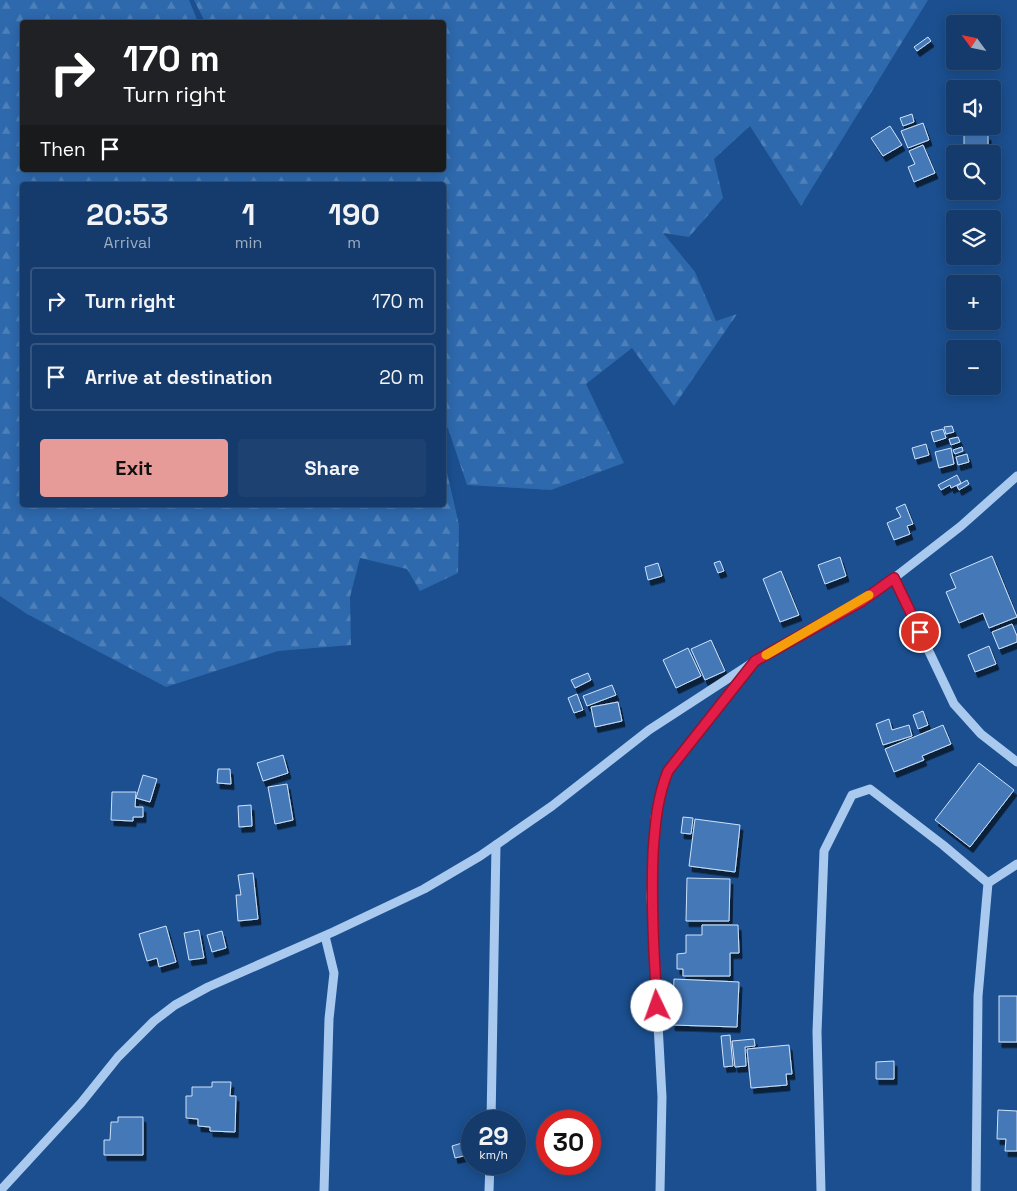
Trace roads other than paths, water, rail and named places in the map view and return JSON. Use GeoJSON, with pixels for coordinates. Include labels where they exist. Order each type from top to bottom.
{"type":"FeatureCollection","features":[{"type":"Feature","properties":{"kind":"street"},"geometry":{"type":"LineString","coordinates":[[0,1191],[80,1103],[118,1057],[154,1021],[175,1005],[208,986],[325,936],[424,889],[480,856],[552,806],[649,730],[755,661],[862,601],[961,526],[1017,476]]}},
{"type":"Feature","properties":{"kind":"street"},"geometry":{"type":"LineString","coordinates":[[894,578],[954,704],[981,734],[1017,762]]}},
{"type":"Feature","properties":{"kind":"street"},"geometry":{"type":"LineString","coordinates":[[660,1191],[662,1097],[651,898],[655,817],[662,786],[668,771],[755,661]]}},
{"type":"Feature","properties":{"kind":"street"},"geometry":{"type":"LineString","coordinates":[[821,1191],[816,1032],[824,851],[852,795],[870,788],[988,883]]}},
{"type":"Feature","properties":{"kind":"street"},"geometry":{"type":"LineString","coordinates":[[491,1110],[496,845]]}},
{"type":"Feature","properties":{"kind":"street"},"geometry":{"type":"LineString","coordinates":[[988,883],[1017,864]]}},
{"type":"Feature","properties":{"kind":"street"},"geometry":{"type":"LineString","coordinates":[[976,1191],[978,996],[988,883]]}},
{"type":"Feature","properties":{"kind":"street"},"geometry":{"type":"LineString","coordinates":[[324,1191],[329,1029],[334,973],[325,936]]}},
{"type":"Feature","properties":{"kind":"street"},"geometry":{"type":"LineString","coordinates":[[489,1191],[490,1175]]}}]}
